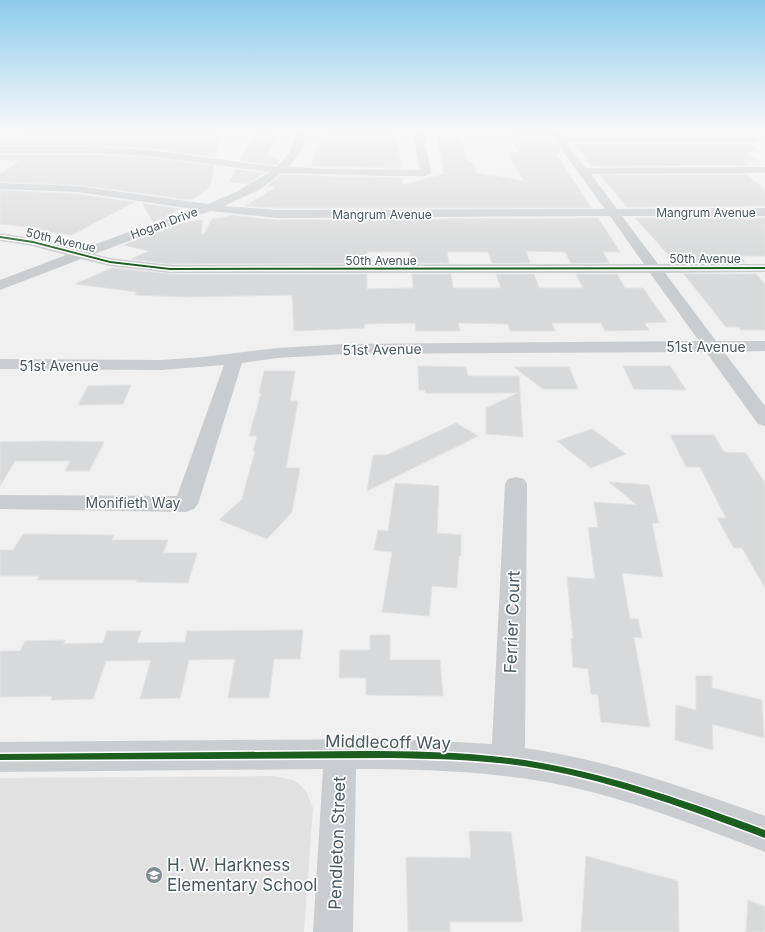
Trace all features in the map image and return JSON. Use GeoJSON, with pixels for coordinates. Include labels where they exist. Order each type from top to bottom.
{"type":"FeatureCollection","features":[{"type":"Feature","properties":{"kind":"street","name":"Hogan Drive"},"geometry":{"type":"LineString","coordinates":[[0,285],[207,207],[251,188],[274,173]]}},
{"type":"Feature","properties":{"kind":"street"},"geometry":{"type":"LineString","coordinates":[[585,173],[765,420]]}},
{"type":"Feature","properties":{"kind":"street","name":"Mangrum Avenue"},"geometry":{"type":"LineString","coordinates":[[0,186],[77,189],[254,213],[297,215],[765,212]]}},
{"type":"Feature","properties":{"kind":"street","name":"50th Avenue"},"geometry":{"type":"LineString","coordinates":[[0,237],[33,242],[80,254],[147,268],[190,270],[765,268]]}},
{"type":"Feature","properties":{"kind":"street","name":"51st Avenue"},"geometry":{"type":"LineString","coordinates":[[0,364],[161,365],[316,350],[765,346]]}},
{"type":"Feature","properties":{"kind":"street","name":"Monifieth Way"},"geometry":{"type":"LineString","coordinates":[[0,502],[186,504],[235,358]]}},
{"type":"Feature","properties":{"kind":"street","name":"Ferrier Court"},"geometry":{"type":"LineString","coordinates":[[508,761],[516,484]]}},
{"type":"Feature","properties":{"kind":"street","name":"Middlecoff Way"},"geometry":{"type":"LineString","coordinates":[[0,757],[340,754],[428,755],[508,761],[621,783],[765,834]]}},
{"type":"Feature","properties":{"kind":"street","name":"Pendleton Street"},"geometry":{"type":"LineString","coordinates":[[333,932],[340,754]]}},
{"type":"Feature","properties":{"kind":"shaded area","name":"H. W. Harkness Elementary School"},"geometry":{"type":"Polygon","coordinates":[[[275,776],[293,780],[300,785],[306,791],[313,808],[304,932],[0,932],[0,778],[275,776]]]}},
{"type":"Feature","properties":{"kind":"building"},"geometry":{"type":"Polygon","coordinates":[[[213,173],[210,187],[191,200],[77,185],[0,182],[0,174],[213,173]]]}},
{"type":"Feature","properties":{"kind":"building"},"geometry":{"type":"Polygon","coordinates":[[[234,173],[264,173],[247,184],[230,182],[234,173]]]}},
{"type":"Feature","properties":{"kind":"building"},"geometry":{"type":"Polygon","coordinates":[[[444,173],[479,173],[524,181],[520,173],[569,173],[591,208],[277,208],[245,206],[276,187],[267,186],[282,175],[402,178],[403,185],[444,173]]]}},
{"type":"Feature","properties":{"kind":"building"},"geometry":{"type":"Polygon","coordinates":[[[600,175],[746,175],[765,189],[765,206],[627,207],[600,175]]]}},
{"type":"Feature","properties":{"kind":"building"},"geometry":{"type":"Polygon","coordinates":[[[0,190],[77,194],[134,202],[72,235],[31,230],[36,228],[0,224],[0,190]]]}},
{"type":"Feature","properties":{"kind":"building"},"geometry":{"type":"Polygon","coordinates":[[[142,203],[179,209],[168,216],[153,222],[142,203]]]}},
{"type":"Feature","properties":{"kind":"building"},"geometry":{"type":"Polygon","coordinates":[[[231,215],[277,220],[598,218],[620,252],[603,252],[609,263],[571,263],[565,252],[526,251],[530,263],[492,263],[488,252],[447,252],[449,263],[411,263],[410,252],[367,252],[367,263],[170,264],[131,259],[149,251],[123,245],[182,223],[203,220],[201,233],[204,234],[212,219],[231,215]]]}},
{"type":"Feature","properties":{"kind":"building"},"geometry":{"type":"Polygon","coordinates":[[[635,218],[765,218],[765,256],[739,256],[745,262],[675,262],[635,218]]]}},
{"type":"Feature","properties":{"kind":"building"},"geometry":{"type":"Polygon","coordinates":[[[112,268],[170,274],[367,274],[367,289],[413,288],[412,274],[451,274],[453,288],[501,288],[496,274],[534,274],[539,288],[583,288],[576,274],[617,274],[625,288],[643,288],[667,322],[644,323],[649,330],[605,331],[601,323],[552,323],[555,331],[510,331],[508,324],[458,323],[460,331],[416,331],[415,323],[365,324],[364,328],[294,331],[292,295],[186,297],[135,295],[137,292],[75,284],[112,268]]]}},
{"type":"Feature","properties":{"kind":"building"},"geometry":{"type":"Polygon","coordinates":[[[684,274],[756,274],[765,284],[765,330],[741,330],[739,327],[726,327],[684,274]]]}},
{"type":"Feature","properties":{"kind":"building"},"geometry":{"type":"Polygon","coordinates":[[[418,366],[466,367],[468,376],[519,376],[523,437],[486,434],[486,408],[518,393],[425,393],[425,390],[419,390],[418,366]]]}},
{"type":"Feature","properties":{"kind":"building"},"geometry":{"type":"Polygon","coordinates":[[[623,366],[670,366],[686,390],[634,389],[623,366]]]}},
{"type":"Feature","properties":{"kind":"building"},"geometry":{"type":"Polygon","coordinates":[[[514,367],[569,367],[578,389],[543,389],[514,367]]]}},
{"type":"Feature","properties":{"kind":"building"},"geometry":{"type":"Polygon","coordinates":[[[264,371],[295,371],[290,401],[298,401],[286,468],[300,468],[292,512],[267,539],[219,520],[242,499],[255,451],[253,451],[257,436],[249,436],[261,393],[259,393],[264,371]]]}},
{"type":"Feature","properties":{"kind":"building"},"geometry":{"type":"Polygon","coordinates":[[[131,385],[123,404],[78,405],[88,386],[131,385]]]}},
{"type":"Feature","properties":{"kind":"building"},"geometry":{"type":"Polygon","coordinates":[[[456,423],[478,436],[367,491],[373,455],[387,455],[456,423]]]}},
{"type":"Feature","properties":{"kind":"building"},"geometry":{"type":"Polygon","coordinates":[[[592,429],[626,454],[591,468],[557,441],[592,429]]]}},
{"type":"Feature","properties":{"kind":"building"},"geometry":{"type":"Polygon","coordinates":[[[670,435],[714,435],[724,452],[746,453],[765,483],[765,588],[742,548],[734,548],[717,518],[726,518],[700,467],[686,467],[670,435]]]}},
{"type":"Feature","properties":{"kind":"building"},"geometry":{"type":"Polygon","coordinates":[[[0,442],[104,442],[89,471],[65,471],[70,461],[15,461],[0,486],[0,442]]]}},
{"type":"Feature","properties":{"kind":"building"},"geometry":{"type":"Polygon","coordinates":[[[609,482],[649,485],[659,523],[652,523],[663,577],[622,573],[630,619],[638,619],[642,638],[634,637],[650,727],[601,722],[598,695],[591,694],[588,669],[573,667],[571,639],[573,639],[567,577],[595,579],[588,527],[598,528],[594,502],[637,505],[609,482]]]}},
{"type":"Feature","properties":{"kind":"building"},"geometry":{"type":"Polygon","coordinates":[[[395,483],[439,486],[437,533],[461,535],[461,556],[459,556],[457,588],[432,586],[429,616],[382,612],[392,552],[374,550],[378,530],[388,531],[395,483]]]}},
{"type":"Feature","properties":{"kind":"building"},"geometry":{"type":"Polygon","coordinates":[[[23,534],[114,535],[112,540],[168,540],[163,553],[197,553],[188,583],[136,582],[137,580],[37,580],[39,576],[0,576],[0,550],[13,550],[23,534]]]}},
{"type":"Feature","properties":{"kind":"building"},"geometry":{"type":"Polygon","coordinates":[[[303,630],[300,659],[274,659],[269,698],[228,698],[235,659],[189,660],[180,698],[140,699],[151,660],[106,661],[93,699],[51,700],[52,696],[0,697],[0,651],[20,651],[25,641],[65,640],[63,644],[103,643],[107,631],[141,631],[137,643],[185,642],[187,631],[303,630]]]}},
{"type":"Feature","properties":{"kind":"building"},"geometry":{"type":"Polygon","coordinates":[[[370,635],[390,635],[390,660],[440,660],[443,696],[366,695],[366,678],[339,678],[340,650],[370,650],[370,635]]]}},
{"type":"Feature","properties":{"kind":"building"},"geometry":{"type":"Polygon","coordinates":[[[696,676],[712,676],[712,688],[762,700],[764,738],[712,724],[713,750],[675,740],[676,705],[696,710],[696,676]]]}},
{"type":"Feature","properties":{"kind":"building"},"geometry":{"type":"Polygon","coordinates":[[[469,831],[511,832],[523,922],[450,922],[450,932],[408,932],[406,857],[471,858],[469,831]]]}},
{"type":"Feature","properties":{"kind":"building"},"geometry":{"type":"Polygon","coordinates":[[[586,856],[678,881],[679,932],[581,932],[586,856]]]}},
{"type":"Feature","properties":{"kind":"building"},"geometry":{"type":"Polygon","coordinates":[[[748,900],[765,907],[765,932],[746,932],[748,900]]]}},
{"type":"Feature","properties":{"kind":"cycle path"},"geometry":{"type":"LineString","coordinates":[[0,237],[33,242],[110,262],[170,269],[765,268]]}},
{"type":"Feature","properties":{"kind":"cycle path"},"geometry":{"type":"LineString","coordinates":[[0,757],[390,754],[478,758],[540,766],[606,780],[670,800],[765,834]]}},
{"type":"Feature","properties":{"kind":"place","name":"H. W. Harkness Elementary School"},"geometry":{"type":"Point","coordinates":[154,875]}}]}
